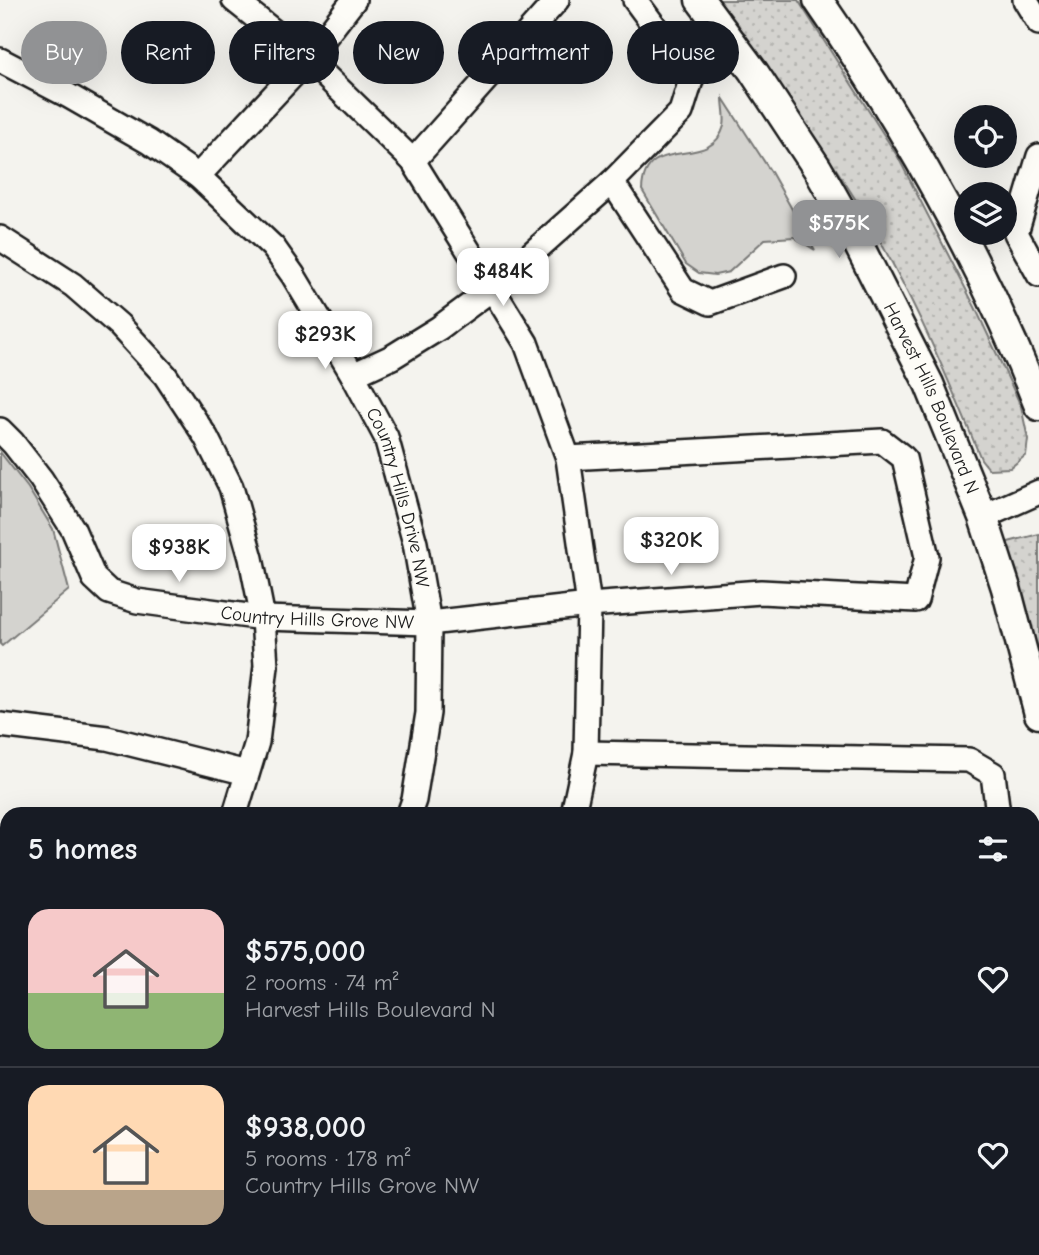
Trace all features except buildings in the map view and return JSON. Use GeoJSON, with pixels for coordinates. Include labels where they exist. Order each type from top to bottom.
{"type":"FeatureCollection","features":[{"type":"Feature","properties":{"kind":"main road","name":"Harvest Hills Boulevard N"},"geometry":{"type":"LineString","coordinates":[[700,0],[790,126],[843,214],[929,384],[983,517],[1006,588],[1039,714]]}},
{"type":"Feature","properties":{"kind":"main road"},"geometry":{"type":"LineString","coordinates":[[818,0],[862,64],[911,144],[976,266],[1014,344],[1039,406]]}},
{"type":"Feature","properties":{"kind":"street"},"geometry":{"type":"LineString","coordinates":[[234,0],[261,21]]}},
{"type":"Feature","properties":{"kind":"street"},"geometry":{"type":"LineString","coordinates":[[339,21],[355,0]]}},
{"type":"Feature","properties":{"kind":"street"},"geometry":{"type":"LineString","coordinates":[[413,162],[557,0]]}},
{"type":"Feature","properties":{"kind":"street"},"geometry":{"type":"LineString","coordinates":[[353,375],[404,350],[493,288],[612,182],[681,112],[692,77],[635,0]]}},
{"type":"Feature","properties":{"kind":"street"},"geometry":{"type":"LineString","coordinates":[[1025,0],[1039,23]]}},
{"type":"Feature","properties":{"kind":"street","name":"Country Hills Drive NW"},"geometry":{"type":"LineString","coordinates":[[0,60],[149,142],[198,176],[273,247],[293,275],[353,375],[386,437],[415,543],[429,622],[428,713],[412,807]]}},
{"type":"Feature","properties":{"kind":"street"},"geometry":{"type":"LineString","coordinates":[[198,176],[285,84]]}},
{"type":"Feature","properties":{"kind":"street"},"geometry":{"type":"LineString","coordinates":[[334,84],[413,162],[493,288],[526,343],[568,458],[589,604],[586,753],[574,807]]}},
{"type":"Feature","properties":{"kind":"street"},"geometry":{"type":"LineString","coordinates":[[1039,156],[1016,233],[1039,275]]}},
{"type":"Feature","properties":{"kind":"street"},"geometry":{"type":"LineString","coordinates":[[612,182],[683,290],[710,303],[784,276]]}},
{"type":"Feature","properties":{"kind":"street"},"geometry":{"type":"LineString","coordinates":[[0,238],[73,285],[119,325],[165,375],[206,437],[231,487],[251,558],[262,618],[265,666],[257,742],[237,807]]}},
{"type":"Feature","properties":{"kind":"street","name":"Country Hills Grove NW"},"geometry":{"type":"LineString","coordinates":[[0,430],[41,479],[73,529],[94,578],[109,592],[137,601],[262,618],[429,622],[589,604],[761,592],[916,600],[927,557],[904,458],[882,441],[568,458]]}},
{"type":"Feature","properties":{"kind":"street"},"geometry":{"type":"LineString","coordinates":[[983,517],[1039,492]]}},
{"type":"Feature","properties":{"kind":"street"},"geometry":{"type":"LineString","coordinates":[[0,724],[107,738],[247,773]]}},
{"type":"Feature","properties":{"kind":"street"},"geometry":{"type":"LineString","coordinates":[[586,753],[969,760],[993,774],[997,807]]}},
{"type":"Feature","properties":{"kind":"shaded area"},"geometry":{"type":"Polygon","coordinates":[[[713,0],[798,0],[898,157],[975,307],[1021,406],[1028,439],[1026,455],[1010,468],[989,469],[981,459],[904,285],[867,218],[815,139],[739,35],[739,21],[729,21],[713,0]]]}},
{"type":"Feature","properties":{"kind":"shaded area"},"geometry":{"type":"Polygon","coordinates":[[[723,98],[771,172],[815,250],[794,237],[765,239],[729,272],[715,275],[699,273],[686,264],[642,190],[646,172],[654,162],[665,156],[706,148],[717,140],[725,123],[723,98]]]}},
{"type":"Feature","properties":{"kind":"shaded area"},"geometry":{"type":"Polygon","coordinates":[[[0,452],[28,488],[53,529],[69,590],[2,646],[0,644],[0,452]]]}},
{"type":"Feature","properties":{"kind":"shaded area"},"geometry":{"type":"Polygon","coordinates":[[[1039,534],[1039,675],[1007,557],[1008,542],[1039,534]]]}}]}
